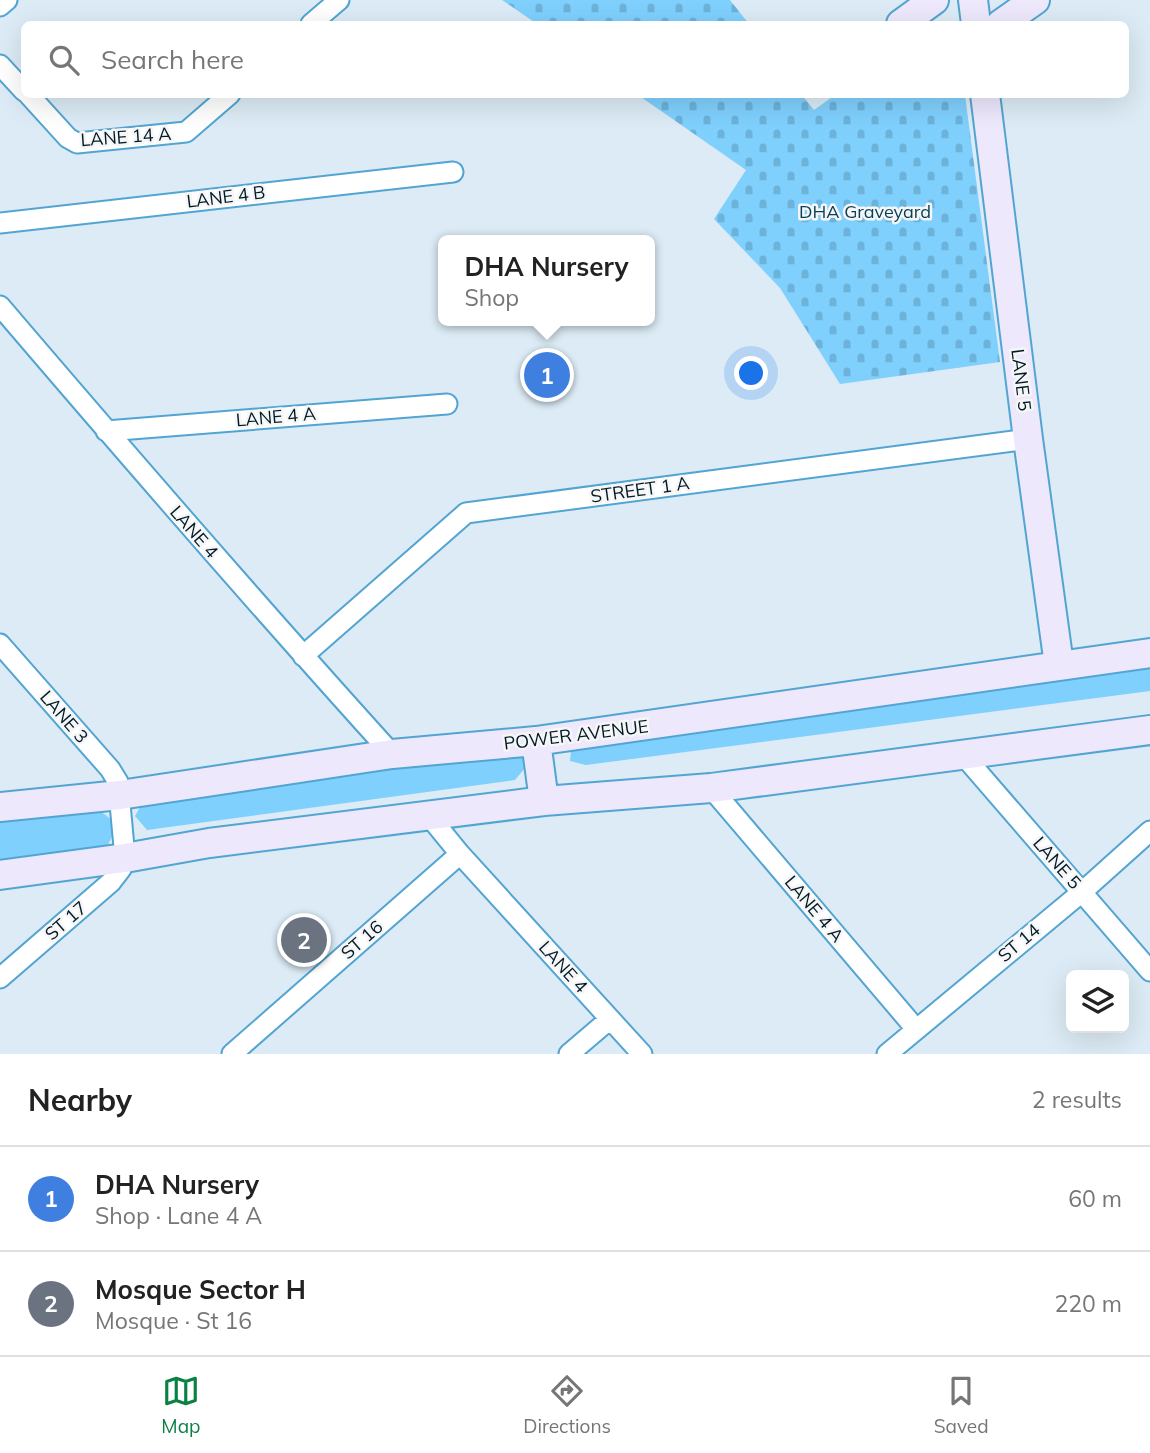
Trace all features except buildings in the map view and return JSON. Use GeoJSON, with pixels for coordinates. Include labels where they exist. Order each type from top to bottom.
{"type":"FeatureCollection","features":[{"type":"Feature","properties":{"kind":"street"},"geometry":{"type":"LineString","coordinates":[[0,6],[7,0]]}},
{"type":"Feature","properties":{"kind":"street"},"geometry":{"type":"LineString","coordinates":[[314,21],[339,0]]}},
{"type":"Feature","properties":{"kind":"street"},"geometry":{"type":"LineString","coordinates":[[905,21],[934,0]]}},
{"type":"Feature","properties":{"kind":"street"},"geometry":{"type":"LineString","coordinates":[[973,0],[976,21]]}},
{"type":"Feature","properties":{"kind":"street"},"geometry":{"type":"LineString","coordinates":[[1005,21],[1035,0]]}},
{"type":"Feature","properties":{"kind":"street","name":"LANE 14 A"},"geometry":{"type":"LineString","coordinates":[[0,65],[21,88]]}},
{"type":"Feature","properties":{"kind":"street","name":"LANE 14 A"},"geometry":{"type":"LineString","coordinates":[[31,98],[68,138],[77,143],[186,132],[225,98]]}},
{"type":"Feature","properties":{"kind":"street","name":"LANE 5"},"geometry":{"type":"LineString","coordinates":[[985,98],[1059,665]]}},
{"type":"Feature","properties":{"kind":"street","name":"LANE 4 B"},"geometry":{"type":"LineString","coordinates":[[0,223],[453,172]]}},
{"type":"Feature","properties":{"kind":"street","name":"LANE 4"},"geometry":{"type":"LineString","coordinates":[[0,306],[106,431],[392,754]]}},
{"type":"Feature","properties":{"kind":"street","name":"LANE 4 A"},"geometry":{"type":"LineString","coordinates":[[106,431],[447,404]]}},
{"type":"Feature","properties":{"kind":"street","name":"STREET 1 A"},"geometry":{"type":"LineString","coordinates":[[303,656],[466,513],[1028,439]]}},
{"type":"Feature","properties":{"kind":"street","name":"LANE 3"},"geometry":{"type":"LineString","coordinates":[[0,644],[110,769],[118,782],[120,795]]}},
{"type":"Feature","properties":{"kind":"street","name":"POWER AVENUE"},"geometry":{"type":"LineString","coordinates":[[0,807],[120,795],[392,754],[536,741],[1150,653]]}},
{"type":"Feature","properties":{"kind":"street"},"geometry":{"type":"LineString","coordinates":[[0,875],[209,844],[544,801],[711,788],[1150,730]]}},
{"type":"Feature","properties":{"kind":"street"},"geometry":{"type":"LineString","coordinates":[[536,741],[544,801]]}},
{"type":"Feature","properties":{"kind":"street","name":"LANE 5"},"geometry":{"type":"LineString","coordinates":[[964,756],[1150,971]]}},
{"type":"Feature","properties":{"kind":"street","name":"LANE 4 A"},"geometry":{"type":"LineString","coordinates":[[711,788],[916,1029]]}},
{"type":"Feature","properties":{"kind":"street"},"geometry":{"type":"LineString","coordinates":[[120,795],[125,858]]}},
{"type":"Feature","properties":{"kind":"street","name":"LANE 4"},"geometry":{"type":"LineString","coordinates":[[429,816],[460,854],[642,1054]]}},
{"type":"Feature","properties":{"kind":"street","name":"ST 14"},"geometry":{"type":"LineString","coordinates":[[887,1054],[1082,892],[1150,831]]}},
{"type":"Feature","properties":{"kind":"street","name":"ST 16"},"geometry":{"type":"LineString","coordinates":[[232,1054],[460,854]]}},
{"type":"Feature","properties":{"kind":"street","name":"ST 17"},"geometry":{"type":"LineString","coordinates":[[0,978],[111,882],[125,858]]}},
{"type":"Feature","properties":{"kind":"street"},"geometry":{"type":"LineString","coordinates":[[569,1054],[610,1019]]}},
{"type":"Feature","properties":{"kind":"green space"},"geometry":{"type":"Polygon","coordinates":[[[502,0],[730,0],[747,21],[533,21],[502,0]]]}},
{"type":"Feature","properties":{"kind":"green space","name":"DHA Graveyard"},"geometry":{"type":"Polygon","coordinates":[[[642,98],[804,98],[814,110],[831,98],[965,98],[1000,362],[840,384],[780,288],[714,219],[746,170],[642,98]]]}},
{"type":"Feature","properties":{"kind":"green space"},"geometry":{"type":"Polygon","coordinates":[[[1150,663],[1150,691],[586,765],[570,761],[572,740],[1150,663]]]}},
{"type":"Feature","properties":{"kind":"green space"},"geometry":{"type":"Polygon","coordinates":[[[524,748],[530,762],[515,780],[147,830],[135,816],[148,793],[524,748]]]}},
{"type":"Feature","properties":{"kind":"green space"},"geometry":{"type":"Polygon","coordinates":[[[94,810],[108,816],[113,825],[112,837],[105,849],[0,865],[0,822],[94,810]]]}},
{"type":"Feature","properties":{"kind":"place","name":"DHA Nursery"},"geometry":{"type":"Point","coordinates":[547,375]}},
{"type":"Feature","properties":{"kind":"place","name":"Mosque Sector H"},"geometry":{"type":"Point","coordinates":[304,940]}}]}
